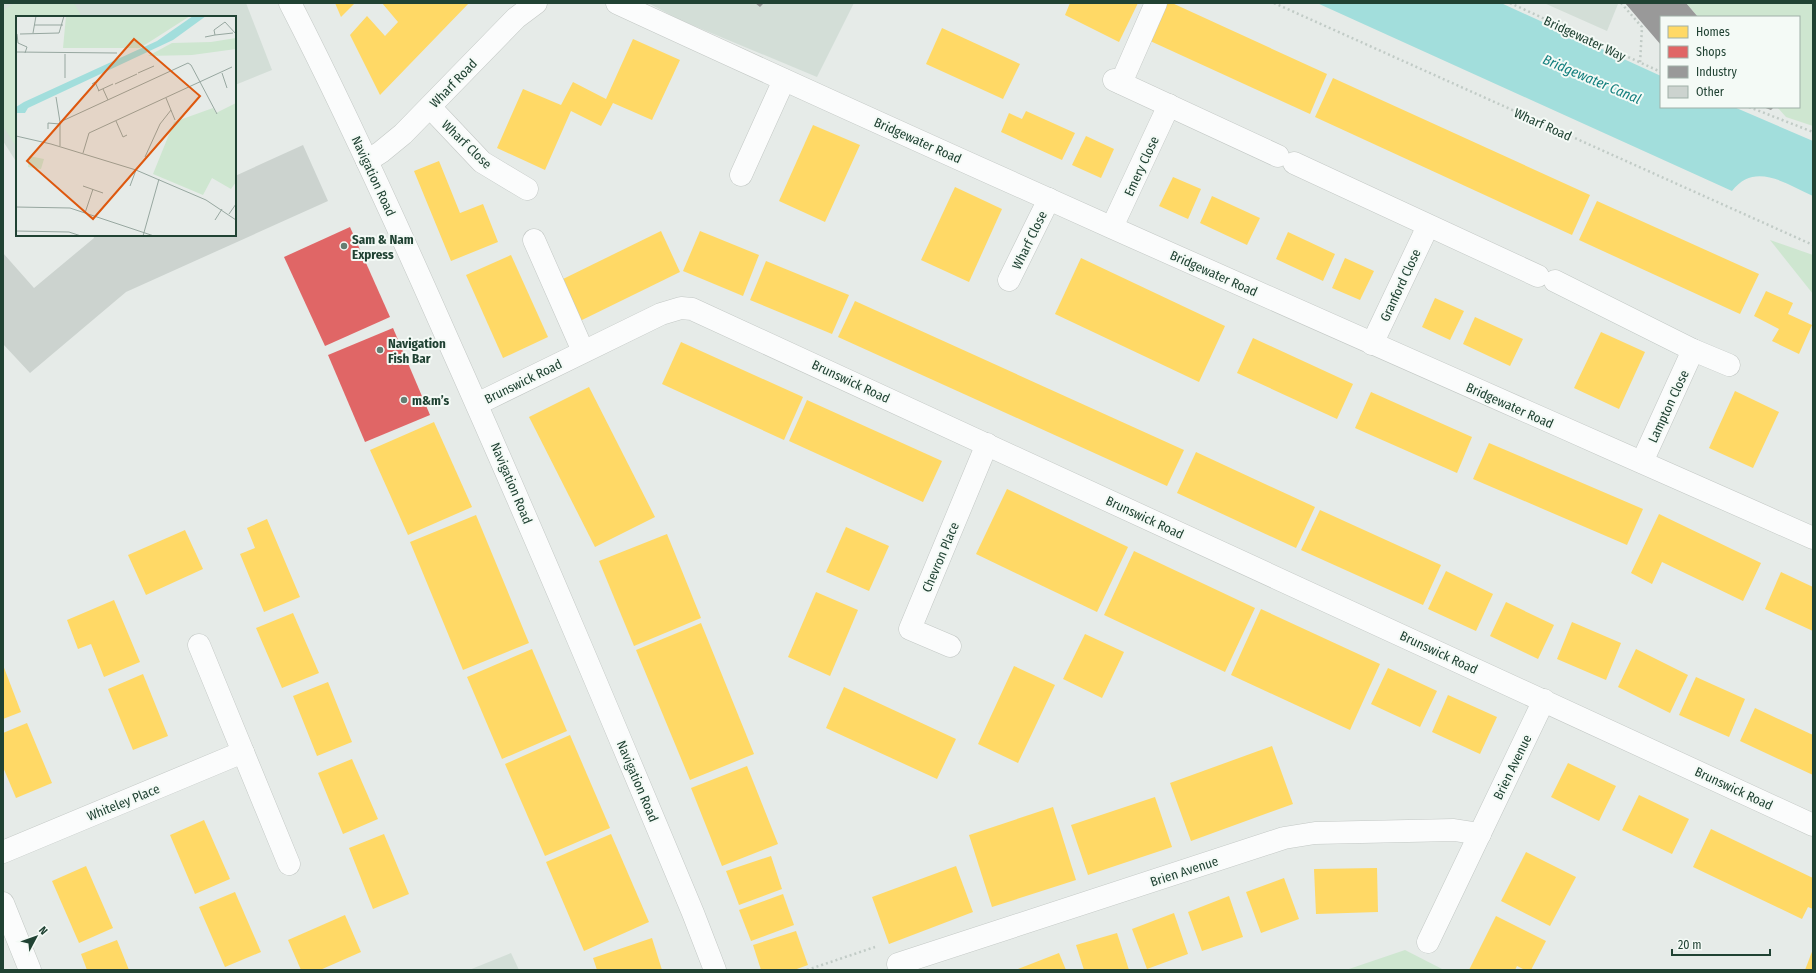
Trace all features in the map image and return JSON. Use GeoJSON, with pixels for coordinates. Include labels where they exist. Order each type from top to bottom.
{"type":"FeatureCollection","features":[{"type":"Feature","properties":{"kind":"street","name":"Navigation Road"},"geometry":{"type":"LineString","coordinates":[[290,3],[367,161],[500,455],[694,913],[715,970]]}},
{"type":"Feature","properties":{"kind":"street","name":"Wharf Road"},"geometry":{"type":"LineString","coordinates":[[367,161],[392,144],[516,18],[536,3]]}},
{"type":"Feature","properties":{"kind":"street","name":"Bridgewater Road"},"geometry":{"type":"LineString","coordinates":[[617,3],[784,80],[1372,344],[1813,538]]}},
{"type":"Feature","properties":{"kind":"street"},"geometry":{"type":"LineString","coordinates":[[1156,3],[1117,81],[1471,246],[1546,279],[1693,350],[1729,365]]}},
{"type":"Feature","properties":{"kind":"street"},"geometry":{"type":"LineString","coordinates":[[741,176],[784,80]]}},
{"type":"Feature","properties":{"kind":"street","name":"Emery Close"},"geometry":{"type":"LineString","coordinates":[[1112,227],[1169,105]]}},
{"type":"Feature","properties":{"kind":"street","name":"Wharf Close"},"geometry":{"type":"LineString","coordinates":[[430,107],[482,162],[527,189]]}},
{"type":"Feature","properties":{"kind":"street","name":"Wharf Close"},"geometry":{"type":"LineString","coordinates":[[1009,280],[1049,199]]}},
{"type":"Feature","properties":{"kind":"street","name":"Granford Close"},"geometry":{"type":"LineString","coordinates":[[1372,344],[1428,226]]}},
{"type":"Feature","properties":{"kind":"street"},"geometry":{"type":"LineString","coordinates":[[534,240],[583,351]]}},
{"type":"Feature","properties":{"kind":"street","name":"Brunswick Road"},"geometry":{"type":"LineString","coordinates":[[477,404],[661,314],[681,308],[692,310],[987,444],[1813,825]]}},
{"type":"Feature","properties":{"kind":"street","name":"Lampton Close"},"geometry":{"type":"LineString","coordinates":[[1642,462],[1693,350]]}},
{"type":"Feature","properties":{"kind":"street","name":"Chevron Place"},"geometry":{"type":"LineString","coordinates":[[950,646],[910,629],[987,444]]}},
{"type":"Feature","properties":{"kind":"street"},"geometry":{"type":"LineString","coordinates":[[199,644],[289,864]]}},
{"type":"Feature","properties":{"kind":"street","name":"Brien Avenue"},"geometry":{"type":"LineString","coordinates":[[1428,942],[1544,700]]}},
{"type":"Feature","properties":{"kind":"street","name":"Whiteley Place"},"geometry":{"type":"LineString","coordinates":[[3,852],[243,752]]}},
{"type":"Feature","properties":{"kind":"street","name":"Brien Avenue"},"geometry":{"type":"LineString","coordinates":[[898,964],[1284,838],[1315,833],[1416,830],[1454,830],[1480,834]]}},
{"type":"Feature","properties":{"kind":"street"},"geometry":{"type":"LineString","coordinates":[[3,903],[30,970]]}},
{"type":"Feature","properties":{"kind":"path","name":"Wharf Road"},"geometry":{"type":"LineString","coordinates":[[1274,3],[1813,245]]}},
{"type":"Feature","properties":{"kind":"path","name":"Bridgewater Way"},"geometry":{"type":"LineString","coordinates":[[1510,3],[1640,64],[1660,72]]}},
{"type":"Feature","properties":{"kind":"path"},"geometry":{"type":"LineString","coordinates":[[1621,3],[1642,27],[1640,64]]}},
{"type":"Feature","properties":{"kind":"path"},"geometry":{"type":"LineString","coordinates":[[1752,108],[1813,132]]}},
{"type":"Feature","properties":{"kind":"path"},"geometry":{"type":"LineString","coordinates":[[807,970],[875,946],[898,964]]}},
{"type":"Feature","properties":{"kind":"shaded area"},"geometry":{"type":"Polygon","coordinates":[[[3,3],[246,3],[272,70],[236,85],[236,16],[16,16],[16,161],[3,141],[3,3]]]}},
{"type":"Feature","properties":{"kind":"shaded area"},"geometry":{"type":"Polygon","coordinates":[[[648,3],[854,3],[817,77],[680,20],[648,3]]]}},
{"type":"Feature","properties":{"kind":"shaded area"},"geometry":{"type":"Polygon","coordinates":[[[1544,3],[1617,3],[1618,4],[1607,31],[1544,3]]]}},
{"type":"Feature","properties":{"kind":"shaded area"},"geometry":{"type":"Polygon","coordinates":[[[511,953],[519,970],[469,970],[511,953]]]}},
{"type":"Feature","properties":{"kind":"green space"},"geometry":{"type":"Polygon","coordinates":[[[14,3],[74,3],[81,16],[16,16],[16,146],[3,126],[3,11],[14,3]]]}},
{"type":"Feature","properties":{"kind":"green space"},"geometry":{"type":"Polygon","coordinates":[[[1686,3],[1813,3],[1813,126],[1786,117],[1778,108],[1800,108],[1800,16],[1697,16],[1686,3]]]}},
{"type":"Feature","properties":{"kind":"green space"},"geometry":{"type":"Polygon","coordinates":[[[1770,240],[1813,255],[1813,294],[1770,240]]]}},
{"type":"Feature","properties":{"kind":"green space"},"geometry":{"type":"Polygon","coordinates":[[[1405,950],[1444,970],[1346,970],[1405,950]]]}},
{"type":"Feature","properties":{"kind":"water","name":"Bridgewater Canal"},"geometry":{"type":"Polygon","coordinates":[[[1317,3],[1501,3],[1660,76],[1660,108],[1736,108],[1813,141],[1813,196],[1782,181],[1761,176],[1751,177],[1741,182],[1732,191],[1317,3]]]}},
{"type":"Feature","properties":{"kind":"building: Homes"},"geometry":{"type":"Polygon","coordinates":[[[335,3],[355,3],[341,17],[335,3]]]}},
{"type":"Feature","properties":{"kind":"building: Homes"},"geometry":{"type":"Polygon","coordinates":[[[382,3],[469,3],[380,95],[350,35],[367,16],[385,36],[398,22],[382,3]]]}},
{"type":"Feature","properties":{"kind":"building: Homes"},"geometry":{"type":"Polygon","coordinates":[[[1070,3],[1138,3],[1119,42],[1065,15],[1070,3]]]}},
{"type":"Feature","properties":{"kind":"building: Homes"},"geometry":{"type":"Polygon","coordinates":[[[1164,3],[1172,3],[1327,74],[1310,114],[1148,40],[1164,3]]]}},
{"type":"Feature","properties":{"kind":"building: Homes"},"geometry":{"type":"Polygon","coordinates":[[[942,28],[1020,64],[1003,99],[926,64],[942,28]]]}},
{"type":"Feature","properties":{"kind":"building: Homes"},"geometry":{"type":"Polygon","coordinates":[[[633,39],[680,60],[652,120],[613,103],[601,126],[571,111],[545,170],[497,148],[523,89],[561,105],[573,82],[606,99],[633,39]]]}},
{"type":"Feature","properties":{"kind":"building: Homes"},"geometry":{"type":"Polygon","coordinates":[[[1333,78],[1590,195],[1572,235],[1315,117],[1333,78]]]}},
{"type":"Feature","properties":{"kind":"building: Homes"},"geometry":{"type":"Polygon","coordinates":[[[1026,111],[1075,133],[1062,160],[1001,132],[1009,113],[1022,119],[1026,111]]]}},
{"type":"Feature","properties":{"kind":"building: Homes"},"geometry":{"type":"Polygon","coordinates":[[[813,125],[860,145],[825,222],[779,201],[813,125]]]}},
{"type":"Feature","properties":{"kind":"building: Homes"},"geometry":{"type":"Polygon","coordinates":[[[1086,136],[1114,149],[1101,178],[1072,165],[1086,136]]]}},
{"type":"Feature","properties":{"kind":"building: Homes"},"geometry":{"type":"Polygon","coordinates":[[[439,161],[460,213],[483,204],[498,242],[451,261],[414,171],[439,161]]]}},
{"type":"Feature","properties":{"kind":"building: Homes"},"geometry":{"type":"Polygon","coordinates":[[[1173,177],[1201,189],[1188,219],[1159,206],[1173,177]]]}},
{"type":"Feature","properties":{"kind":"building: Homes"},"geometry":{"type":"Polygon","coordinates":[[[955,187],[1002,209],[969,282],[921,260],[955,187]]]}},
{"type":"Feature","properties":{"kind":"building: Homes"},"geometry":{"type":"Polygon","coordinates":[[[1212,196],[1260,218],[1247,245],[1200,223],[1212,196]]]}},
{"type":"Feature","properties":{"kind":"building: Homes"},"geometry":{"type":"Polygon","coordinates":[[[1597,201],[1759,274],[1740,314],[1579,240],[1597,201]]]}},
{"type":"Feature","properties":{"kind":"building: Homes"},"geometry":{"type":"Polygon","coordinates":[[[661,231],[680,272],[580,321],[561,280],[661,231]]]}},
{"type":"Feature","properties":{"kind":"building: Homes"},"geometry":{"type":"Polygon","coordinates":[[[700,231],[759,255],[743,296],[683,271],[700,231]]]}},
{"type":"Feature","properties":{"kind":"building: Homes"},"geometry":{"type":"Polygon","coordinates":[[[1288,232],[1335,254],[1323,281],[1276,259],[1288,232]]]}},
{"type":"Feature","properties":{"kind":"building: Homes"},"geometry":{"type":"Polygon","coordinates":[[[511,255],[548,337],[503,358],[466,275],[511,255]]]}},
{"type":"Feature","properties":{"kind":"building: Homes"},"geometry":{"type":"Polygon","coordinates":[[[1081,258],[1225,326],[1199,382],[1055,314],[1081,258]]]}},
{"type":"Feature","properties":{"kind":"building: Homes"},"geometry":{"type":"Polygon","coordinates":[[[1345,258],[1374,271],[1360,300],[1332,288],[1345,258]]]}},
{"type":"Feature","properties":{"kind":"building: Homes"},"geometry":{"type":"Polygon","coordinates":[[[766,261],[849,295],[832,334],[750,300],[766,261]]]}},
{"type":"Feature","properties":{"kind":"building: Homes"},"geometry":{"type":"Polygon","coordinates":[[[1766,291],[1793,303],[1788,314],[1812,325],[1799,354],[1772,341],[1779,329],[1754,316],[1766,291]]]}},
{"type":"Feature","properties":{"kind":"building: Homes"},"geometry":{"type":"Polygon","coordinates":[[[1435,298],[1464,311],[1450,340],[1422,327],[1435,298]]]}},
{"type":"Feature","properties":{"kind":"building: Homes"},"geometry":{"type":"Polygon","coordinates":[[[855,301],[1184,450],[1167,486],[838,337],[855,301]]]}},
{"type":"Feature","properties":{"kind":"building: Homes"},"geometry":{"type":"Polygon","coordinates":[[[1475,317],[1523,339],[1510,366],[1463,344],[1475,317]]]}},
{"type":"Feature","properties":{"kind":"building: Homes"},"geometry":{"type":"Polygon","coordinates":[[[1601,332],[1645,352],[1619,409],[1574,388],[1601,332]]]}},
{"type":"Feature","properties":{"kind":"building: Homes"},"geometry":{"type":"Polygon","coordinates":[[[1253,338],[1353,384],[1337,419],[1237,373],[1253,338]]]}},
{"type":"Feature","properties":{"kind":"building: Homes"},"geometry":{"type":"Polygon","coordinates":[[[681,342],[803,397],[784,440],[662,384],[681,342]]]}},
{"type":"Feature","properties":{"kind":"building: Homes"},"geometry":{"type":"Polygon","coordinates":[[[589,387],[655,517],[595,547],[529,417],[589,387]]]}},
{"type":"Feature","properties":{"kind":"building: Homes"},"geometry":{"type":"Polygon","coordinates":[[[1735,391],[1779,412],[1753,468],[1709,448],[1735,391]]]}},
{"type":"Feature","properties":{"kind":"building: Homes"},"geometry":{"type":"Polygon","coordinates":[[[1371,392],[1472,437],[1457,473],[1355,428],[1371,392]]]}},
{"type":"Feature","properties":{"kind":"building: Homes"},"geometry":{"type":"Polygon","coordinates":[[[807,400],[942,461],[923,502],[789,441],[807,400]]]}},
{"type":"Feature","properties":{"kind":"building: Homes"},"geometry":{"type":"Polygon","coordinates":[[[434,422],[472,507],[408,535],[370,450],[434,422]]]}},
{"type":"Feature","properties":{"kind":"building: Homes"},"geometry":{"type":"Polygon","coordinates":[[[1489,443],[1643,509],[1627,545],[1473,479],[1489,443]]]}},
{"type":"Feature","properties":{"kind":"building: Homes"},"geometry":{"type":"Polygon","coordinates":[[[1196,452],[1315,507],[1296,548],[1177,493],[1196,452]]]}},
{"type":"Feature","properties":{"kind":"building: Homes"},"geometry":{"type":"Polygon","coordinates":[[[1007,489],[1128,547],[1097,612],[976,554],[1007,489]]]}},
{"type":"Feature","properties":{"kind":"building: Homes"},"geometry":{"type":"Polygon","coordinates":[[[1320,510],[1441,565],[1423,605],[1301,550],[1320,510]]]}},
{"type":"Feature","properties":{"kind":"building: Homes"},"geometry":{"type":"Polygon","coordinates":[[[1659,514],[1761,563],[1743,601],[1662,562],[1652,584],[1631,573],[1659,514]]]}},
{"type":"Feature","properties":{"kind":"building: Homes"},"geometry":{"type":"Polygon","coordinates":[[[476,515],[529,643],[463,670],[410,542],[476,515]]]}},
{"type":"Feature","properties":{"kind":"building: Homes"},"geometry":{"type":"Polygon","coordinates":[[[267,519],[300,597],[264,612],[240,554],[255,548],[247,528],[267,519]]]}},
{"type":"Feature","properties":{"kind":"building: Homes"},"geometry":{"type":"Polygon","coordinates":[[[846,527],[889,546],[869,591],[826,572],[846,527]]]}},
{"type":"Feature","properties":{"kind":"building: Homes"},"geometry":{"type":"Polygon","coordinates":[[[185,530],[203,569],[146,595],[128,555],[185,530]]]}},
{"type":"Feature","properties":{"kind":"building: Homes"},"geometry":{"type":"Polygon","coordinates":[[[667,534],[701,618],[634,646],[599,561],[667,534]]]}},
{"type":"Feature","properties":{"kind":"building: Homes"},"geometry":{"type":"Polygon","coordinates":[[[1134,551],[1255,608],[1225,672],[1104,615],[1134,551]]]}},
{"type":"Feature","properties":{"kind":"building: Homes"},"geometry":{"type":"Polygon","coordinates":[[[1446,571],[1493,594],[1476,631],[1428,609],[1446,571]]]}},
{"type":"Feature","properties":{"kind":"building: Homes"},"geometry":{"type":"Polygon","coordinates":[[[1781,572],[1813,587],[1813,631],[1765,609],[1781,572]]]}},
{"type":"Feature","properties":{"kind":"building: Homes"},"geometry":{"type":"Polygon","coordinates":[[[816,592],[858,610],[830,676],[788,657],[816,592]]]}},
{"type":"Feature","properties":{"kind":"building: Homes"},"geometry":{"type":"Polygon","coordinates":[[[114,600],[140,662],[104,677],[91,644],[78,649],[67,620],[114,600]]]}},
{"type":"Feature","properties":{"kind":"building: Homes"},"geometry":{"type":"Polygon","coordinates":[[[1506,602],[1554,625],[1538,659],[1490,636],[1506,602]]]}},
{"type":"Feature","properties":{"kind":"building: Homes"},"geometry":{"type":"Polygon","coordinates":[[[1261,609],[1380,664],[1350,730],[1231,675],[1261,609]]]}},
{"type":"Feature","properties":{"kind":"building: Homes"},"geometry":{"type":"Polygon","coordinates":[[[293,613],[319,673],[282,688],[256,628],[293,613]]]}},
{"type":"Feature","properties":{"kind":"building: Homes"},"geometry":{"type":"Polygon","coordinates":[[[1572,622],[1621,643],[1606,680],[1557,659],[1572,622]]]}},
{"type":"Feature","properties":{"kind":"building: Homes"},"geometry":{"type":"Polygon","coordinates":[[[701,623],[754,754],[690,780],[636,650],[701,623]]]}},
{"type":"Feature","properties":{"kind":"building: Homes"},"geometry":{"type":"Polygon","coordinates":[[[1085,634],[1124,652],[1102,698],[1063,679],[1085,634]]]}},
{"type":"Feature","properties":{"kind":"building: Homes"},"geometry":{"type":"Polygon","coordinates":[[[532,649],[567,731],[502,759],[467,677],[532,649]]]}},
{"type":"Feature","properties":{"kind":"building: Homes"},"geometry":{"type":"Polygon","coordinates":[[[1636,649],[1688,675],[1670,713],[1618,687],[1636,649]]]}},
{"type":"Feature","properties":{"kind":"building: Homes"},"geometry":{"type":"Polygon","coordinates":[[[3,665],[21,712],[3,719],[3,665]]]}},
{"type":"Feature","properties":{"kind":"building: Homes"},"geometry":{"type":"Polygon","coordinates":[[[1014,666],[1055,685],[1018,763],[978,744],[1014,666]]]}},
{"type":"Feature","properties":{"kind":"building: Homes"},"geometry":{"type":"Polygon","coordinates":[[[1388,668],[1437,691],[1420,727],[1371,704],[1388,668]]]}},
{"type":"Feature","properties":{"kind":"building: Homes"},"geometry":{"type":"Polygon","coordinates":[[[143,674],[168,736],[133,750],[108,689],[143,674]]]}},
{"type":"Feature","properties":{"kind":"building: Homes"},"geometry":{"type":"Polygon","coordinates":[[[1696,677],[1745,699],[1729,737],[1679,715],[1696,677]]]}},
{"type":"Feature","properties":{"kind":"building: Homes"},"geometry":{"type":"Polygon","coordinates":[[[328,682],[352,742],[317,756],[293,696],[328,682]]]}},
{"type":"Feature","properties":{"kind":"building: Homes"},"geometry":{"type":"Polygon","coordinates":[[[844,687],[956,739],[937,779],[826,728],[844,687]]]}},
{"type":"Feature","properties":{"kind":"building: Homes"},"geometry":{"type":"Polygon","coordinates":[[[1448,695],[1497,717],[1480,754],[1432,732],[1448,695]]]}},
{"type":"Feature","properties":{"kind":"building: Homes"},"geometry":{"type":"Polygon","coordinates":[[[1755,708],[1813,735],[1813,775],[1740,741],[1755,708]]]}},
{"type":"Feature","properties":{"kind":"building: Homes"},"geometry":{"type":"Polygon","coordinates":[[[27,723],[52,783],[16,798],[3,767],[3,733],[27,723]]]}},
{"type":"Feature","properties":{"kind":"building: Homes"},"geometry":{"type":"Polygon","coordinates":[[[570,735],[610,828],[545,856],[505,764],[570,735]]]}},
{"type":"Feature","properties":{"kind":"building: Homes"},"geometry":{"type":"Polygon","coordinates":[[[1272,746],[1293,804],[1191,841],[1170,783],[1272,746]]]}},
{"type":"Feature","properties":{"kind":"building: Homes"},"geometry":{"type":"Polygon","coordinates":[[[352,759],[378,819],[343,834],[318,773],[352,759]]]}},
{"type":"Feature","properties":{"kind":"building: Homes"},"geometry":{"type":"Polygon","coordinates":[[[1568,763],[1616,786],[1599,821],[1551,797],[1568,763]]]}},
{"type":"Feature","properties":{"kind":"building: Homes"},"geometry":{"type":"Polygon","coordinates":[[[747,766],[778,844],[722,866],[691,788],[747,766]]]}},
{"type":"Feature","properties":{"kind":"building: Homes"},"geometry":{"type":"Polygon","coordinates":[[[1639,795],[1689,819],[1672,854],[1622,830],[1639,795]]]}},
{"type":"Feature","properties":{"kind":"building: Homes"},"geometry":{"type":"Polygon","coordinates":[[[1155,797],[1172,847],[1088,875],[1071,825],[1155,797]]]}},
{"type":"Feature","properties":{"kind":"building: Homes"},"geometry":{"type":"Polygon","coordinates":[[[1053,807],[1076,880],[992,907],[969,835],[1053,807]]]}},
{"type":"Feature","properties":{"kind":"building: Homes"},"geometry":{"type":"Polygon","coordinates":[[[204,820],[230,879],[195,894],[170,835],[204,820]]]}},
{"type":"Feature","properties":{"kind":"building: Homes"},"geometry":{"type":"Polygon","coordinates":[[[1711,829],[1813,878],[1813,909],[1808,907],[1802,919],[1693,867],[1711,829]]]}},
{"type":"Feature","properties":{"kind":"building: Homes"},"geometry":{"type":"Polygon","coordinates":[[[384,834],[409,894],[373,909],[349,848],[384,834]]]}},
{"type":"Feature","properties":{"kind":"building: Homes"},"geometry":{"type":"Polygon","coordinates":[[[611,834],[649,922],[584,951],[546,862],[611,834]]]}},
{"type":"Feature","properties":{"kind":"building: Homes"},"geometry":{"type":"Polygon","coordinates":[[[1526,852],[1576,877],[1550,926],[1501,901],[1526,852]]]}},
{"type":"Feature","properties":{"kind":"building: Homes"},"geometry":{"type":"Polygon","coordinates":[[[771,856],[782,889],[739,905],[726,871],[771,856]]]}},
{"type":"Feature","properties":{"kind":"building: Homes"},"geometry":{"type":"Polygon","coordinates":[[[86,866],[113,928],[79,943],[52,881],[86,866]]]}},
{"type":"Feature","properties":{"kind":"building: Homes"},"geometry":{"type":"Polygon","coordinates":[[[956,866],[973,912],[889,944],[872,897],[956,866]]]}},
{"type":"Feature","properties":{"kind":"building: Homes"},"geometry":{"type":"Polygon","coordinates":[[[1377,868],[1378,912],[1316,914],[1314,869],[1377,868]]]}},
{"type":"Feature","properties":{"kind":"building: Homes"},"geometry":{"type":"Polygon","coordinates":[[[1284,878],[1299,919],[1261,933],[1246,892],[1284,878]]]}},
{"type":"Feature","properties":{"kind":"building: Homes"},"geometry":{"type":"Polygon","coordinates":[[[235,892],[261,952],[225,967],[199,907],[235,892]]]}},
{"type":"Feature","properties":{"kind":"building: Homes"},"geometry":{"type":"Polygon","coordinates":[[[783,894],[794,925],[751,941],[739,910],[783,894]]]}},
{"type":"Feature","properties":{"kind":"building: Homes"},"geometry":{"type":"Polygon","coordinates":[[[1229,896],[1243,937],[1202,951],[1188,912],[1229,896]]]}},
{"type":"Feature","properties":{"kind":"building: Homes"},"geometry":{"type":"Polygon","coordinates":[[[1174,913],[1188,954],[1147,969],[1132,929],[1174,913]]]}},
{"type":"Feature","properties":{"kind":"building: Homes"},"geometry":{"type":"Polygon","coordinates":[[[345,915],[361,952],[320,970],[301,970],[288,940],[345,915]]]}},
{"type":"Feature","properties":{"kind":"building: Homes"},"geometry":{"type":"Polygon","coordinates":[[[1496,916],[1546,941],[1531,970],[1525,970],[1517,966],[1515,970],[1469,970],[1496,916]]]}},
{"type":"Feature","properties":{"kind":"building: Homes"},"geometry":{"type":"Polygon","coordinates":[[[796,931],[808,965],[794,970],[761,970],[753,945],[796,931]]]}},
{"type":"Feature","properties":{"kind":"building: Homes"},"geometry":{"type":"Polygon","coordinates":[[[1117,933],[1129,970],[1084,970],[1076,945],[1117,933]]]}},
{"type":"Feature","properties":{"kind":"building: Homes"},"geometry":{"type":"Polygon","coordinates":[[[652,938],[662,970],[597,970],[593,958],[652,938]]]}},
{"type":"Feature","properties":{"kind":"building: Homes"},"geometry":{"type":"Polygon","coordinates":[[[117,940],[129,970],[87,970],[81,954],[117,940]]]}},
{"type":"Feature","properties":{"kind":"building: Homes"},"geometry":{"type":"Polygon","coordinates":[[[1813,949],[1813,970],[1805,970],[1813,949]]]}},
{"type":"Feature","properties":{"kind":"building: Homes"},"geometry":{"type":"Polygon","coordinates":[[[1059,953],[1066,970],[1018,970],[1018,969],[1059,953]]]}},
{"type":"Feature","properties":{"kind":"building: Shops"},"geometry":{"type":"Polygon","coordinates":[[[350,227],[390,317],[325,346],[284,257],[350,227]]]}},
{"type":"Feature","properties":{"kind":"building: Shops"},"geometry":{"type":"Polygon","coordinates":[[[393,328],[430,415],[365,442],[328,355],[393,328]]]}},
{"type":"Feature","properties":{"kind":"building: Industry"},"geometry":{"type":"Polygon","coordinates":[[[755,3],[764,3],[760,7],[755,3]]]}},
{"type":"Feature","properties":{"kind":"building: Industry"},"geometry":{"type":"Polygon","coordinates":[[[1625,3],[1686,3],[1697,16],[1660,16],[1660,44],[1625,3]]]}},
{"type":"Feature","properties":{"kind":"building: Other"},"geometry":{"type":"Polygon","coordinates":[[[303,145],[328,201],[126,292],[30,373],[3,344],[3,253],[34,288],[94,238],[93,236],[236,236],[236,176],[303,145]]]}},
{"type":"Feature","properties":{"kind":"place","name":"Sam & Nam Express"},"geometry":{"type":"Point","coordinates":[344,246]}},
{"type":"Feature","properties":{"kind":"place","name":"Navigation Fish Bar"},"geometry":{"type":"Point","coordinates":[380,350]}},
{"type":"Feature","properties":{"kind":"place","name":"m&m’s"},"geometry":{"type":"Point","coordinates":[404,400]}}]}
